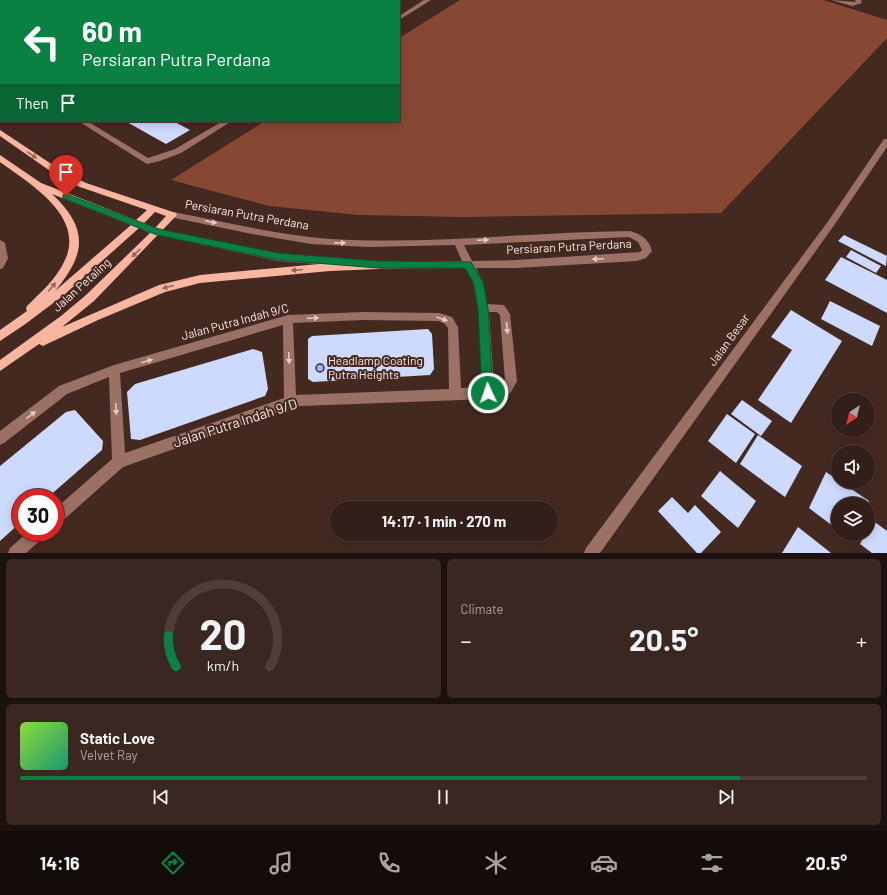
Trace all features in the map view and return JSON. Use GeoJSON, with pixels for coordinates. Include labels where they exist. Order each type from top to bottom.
{"type":"FeatureCollection","features":[{"type":"Feature","properties":{"kind":"main road","name":"Persiaran Putra Perdana"},"geometry":{"type":"LineString","coordinates":[[0,132],[58,173],[82,185],[173,215]]}},
{"type":"Feature","properties":{"kind":"main road","name":"Persiaran Putra Perdana"},"geometry":{"type":"LineString","coordinates":[[0,158],[38,185],[136,225],[157,232]]}},
{"type":"Feature","properties":{"kind":"main road"},"geometry":{"type":"LineString","coordinates":[[2,335],[50,289],[66,269],[74,252],[72,225],[65,213],[38,185]]}},
{"type":"Feature","properties":{"kind":"main road","name":"Jalan Petaling"},"geometry":{"type":"LineString","coordinates":[[2,335],[56,296],[96,263],[153,209]]}},
{"type":"Feature","properties":{"kind":"main road","name":"Jalan Petaling"},"geometry":{"type":"LineString","coordinates":[[0,366],[65,319],[90,298],[173,215]]}},
{"type":"Feature","properties":{"kind":"main road"},"geometry":{"type":"LineString","coordinates":[[21,351],[94,317],[163,288],[200,279],[378,264]]}},
{"type":"Feature","properties":{"kind":"street"},"geometry":{"type":"LineString","coordinates":[[400,17],[428,0]]}},
{"type":"Feature","properties":{"kind":"street"},"geometry":{"type":"LineString","coordinates":[[834,0],[852,4],[859,3],[858,0]]}},
{"type":"Feature","properties":{"kind":"street"},"geometry":{"type":"LineString","coordinates":[[84,122],[147,161],[157,161],[176,152],[226,122]]}},
{"type":"Feature","properties":{"kind":"street","name":"Jalan Besar"},"geometry":{"type":"LineString","coordinates":[[591,553],[883,154],[887,141]]}},
{"type":"Feature","properties":{"kind":"street","name":"Persiaran Putra Perdana"},"geometry":{"type":"LineString","coordinates":[[157,232],[278,257],[378,264],[516,264],[637,257],[643,255],[647,251],[646,245],[642,240],[630,234],[389,244],[330,242],[273,235],[173,215]]}},
{"type":"Feature","properties":{"kind":"street"},"geometry":{"type":"LineString","coordinates":[[457,241],[478,282],[483,308],[488,393]]}},
{"type":"Feature","properties":{"kind":"street"},"geometry":{"type":"LineString","coordinates":[[0,243],[3,258],[0,265]]}},
{"type":"Feature","properties":{"kind":"street","name":"Jalan Putra Indah 9/D"},"geometry":{"type":"LineString","coordinates":[[64,510],[119,462],[290,402],[301,400],[501,392],[507,388],[511,381],[505,314],[500,308],[483,308]]}},
{"type":"Feature","properties":{"kind":"street","name":"Jalan Putra Indah 9/C"},"geometry":{"type":"LineString","coordinates":[[0,439],[63,390],[114,370],[288,319],[364,316],[439,317],[448,320],[453,327],[455,394]]}},
{"type":"Feature","properties":{"kind":"street"},"geometry":{"type":"LineString","coordinates":[[288,319],[290,402]]}},
{"type":"Feature","properties":{"kind":"street"},"geometry":{"type":"LineString","coordinates":[[114,370],[119,462]]}},
{"type":"Feature","properties":{"kind":"street"},"geometry":{"type":"LineString","coordinates":[[15,553],[29,541]]}},
{"type":"Feature","properties":{"kind":"shaded area"},"geometry":{"type":"Polygon","coordinates":[[[460,0],[823,0],[887,20],[887,38],[721,213],[465,217],[358,215],[269,206],[171,180],[263,122],[400,122],[400,37],[460,0]]]}},
{"type":"Feature","properties":{"kind":"building"},"geometry":{"type":"Polygon","coordinates":[[[127,122],[175,122],[190,130],[166,144],[127,122]]]}},
{"type":"Feature","properties":{"kind":"building"},"geometry":{"type":"Polygon","coordinates":[[[844,235],[887,256],[886,266],[838,241],[844,235]]]}},
{"type":"Feature","properties":{"kind":"building"},"geometry":{"type":"Polygon","coordinates":[[[851,250],[881,266],[876,273],[846,257],[851,250]]]}},
{"type":"Feature","properties":{"kind":"building"},"geometry":{"type":"Polygon","coordinates":[[[841,257],[887,280],[887,313],[825,280],[841,257]]]}},
{"type":"Feature","properties":{"kind":"building"},"geometry":{"type":"Polygon","coordinates":[[[830,301],[880,326],[872,346],[821,319],[830,301]]]}},
{"type":"Feature","properties":{"kind":"building"},"geometry":{"type":"Polygon","coordinates":[[[791,310],[842,341],[791,423],[758,400],[792,350],[771,337],[791,310]]]}},
{"type":"Feature","properties":{"kind":"building"},"geometry":{"type":"Polygon","coordinates":[[[428,329],[432,334],[434,369],[430,375],[313,382],[308,379],[308,339],[312,336],[428,329]]]}},
{"type":"Feature","properties":{"kind":"building"},"geometry":{"type":"Polygon","coordinates":[[[253,349],[262,352],[268,389],[265,396],[140,440],[131,439],[127,392],[135,384],[253,349]]]}},
{"type":"Feature","properties":{"kind":"building"},"geometry":{"type":"Polygon","coordinates":[[[742,400],[772,421],[761,436],[731,414],[742,400]]]}},
{"type":"Feature","properties":{"kind":"building"},"geometry":{"type":"Polygon","coordinates":[[[75,410],[103,441],[102,450],[57,489],[12,489],[12,530],[0,541],[0,466],[66,412],[75,410]]]}},
{"type":"Feature","properties":{"kind":"building"},"geometry":{"type":"Polygon","coordinates":[[[727,414],[755,434],[736,463],[708,441],[727,414]]]}},
{"type":"Feature","properties":{"kind":"building"},"geometry":{"type":"Polygon","coordinates":[[[758,435],[802,466],[785,497],[740,464],[758,435]]]}},
{"type":"Feature","properties":{"kind":"building"},"geometry":{"type":"Polygon","coordinates":[[[720,471],[756,501],[738,528],[701,496],[720,471]]]}},
{"type":"Feature","properties":{"kind":"building"},"geometry":{"type":"Polygon","coordinates":[[[826,472],[831,475],[831,489],[851,489],[863,497],[831,497],[831,525],[809,508],[826,472]]]}},
{"type":"Feature","properties":{"kind":"building"},"geometry":{"type":"Polygon","coordinates":[[[672,497],[688,513],[695,505],[721,532],[701,553],[697,553],[658,511],[672,497]]]}},
{"type":"Feature","properties":{"kind":"building"},"geometry":{"type":"Polygon","coordinates":[[[875,522],[887,531],[887,553],[872,553],[860,544],[862,541],[875,541],[875,522]]]}},
{"type":"Feature","properties":{"kind":"building"},"geometry":{"type":"Polygon","coordinates":[[[798,527],[831,553],[782,553],[798,527]]]}},
{"type":"Feature","properties":{"kind":"place","name":"Headlamp Coating Putra Heights"},"geometry":{"type":"Point","coordinates":[320,368]}},
{"type":"Feature","properties":{"kind":"route"},"geometry":{"type":"LineString","coordinates":[[66,196],[136,225],[157,232],[278,257],[378,264],[468,264],[478,282],[483,308],[488,393]]}}]}
